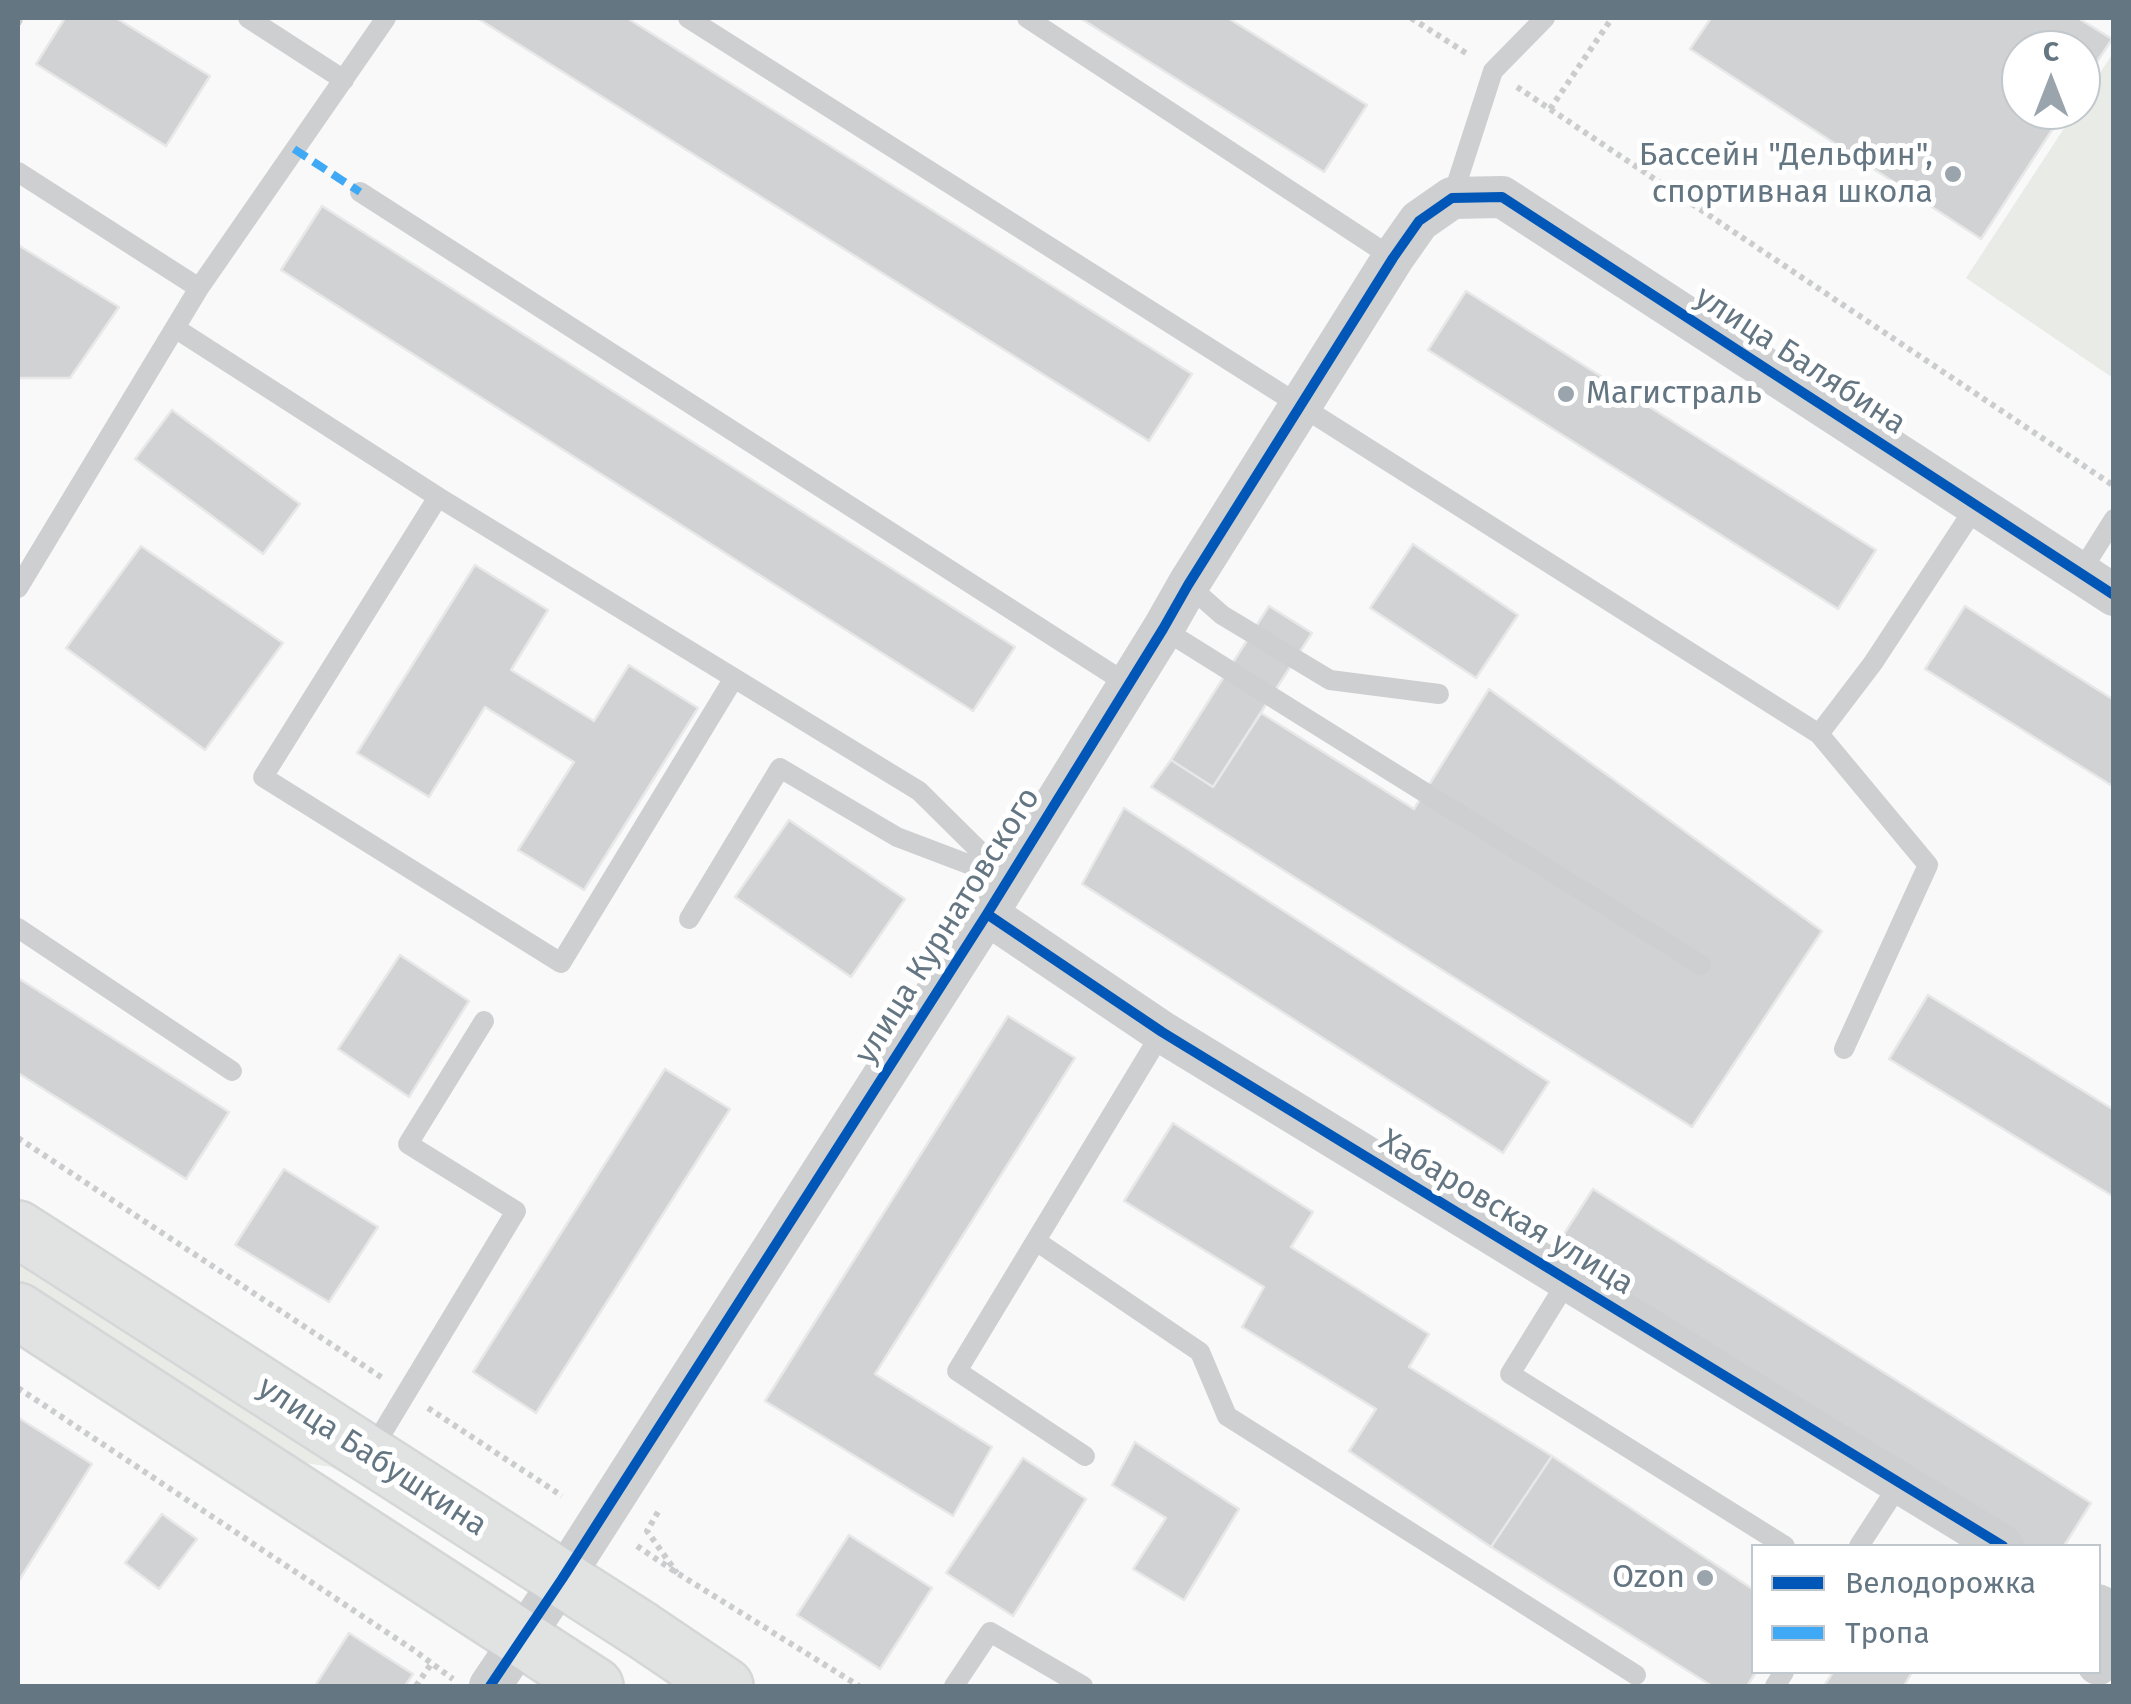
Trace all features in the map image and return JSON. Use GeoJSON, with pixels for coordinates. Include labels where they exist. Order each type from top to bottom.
{"type":"FeatureCollection","features":[{"type":"Feature","properties":{"kind":"main road","name":"улица Бабушкина"},"geometry":{"type":"LineString","coordinates":[[18,1229],[726,1686]]}},
{"type":"Feature","properties":{"kind":"main road"},"geometry":{"type":"LineString","coordinates":[[18,1311],[596,1686]]}},
{"type":"Feature","properties":{"kind":"street","name":"улица Балябина"},"geometry":{"type":"LineString","coordinates":[[1452,198],[1502,197],[2097,584]]}},
{"type":"Feature","properties":{"kind":"street","name":"улица Курнатовского"},"geometry":{"type":"LineString","coordinates":[[490,1686],[998,897],[1393,258],[1419,221],[1452,198]]}},
{"type":"Feature","properties":{"kind":"street","name":"Хабаровская улица"},"geometry":{"type":"LineString","coordinates":[[998,897],[1162,1032],[2001,1544]]}},
{"type":"Feature","properties":{"kind":"lane"},"geometry":{"type":"LineString","coordinates":[[248,18],[344,80]]}},
{"type":"Feature","properties":{"kind":"lane"},"geometry":{"type":"LineString","coordinates":[[18,588],[199,288],[386,18]]}},
{"type":"Feature","properties":{"kind":"lane"},"geometry":{"type":"LineString","coordinates":[[688,18],[1819,734],[1928,865],[1844,1049]]}},
{"type":"Feature","properties":{"kind":"lane"},"geometry":{"type":"LineString","coordinates":[[1026,18],[1393,258]]}},
{"type":"Feature","properties":{"kind":"lane"},"geometry":{"type":"LineString","coordinates":[[1452,198],[1493,71],[1545,18]]}},
{"type":"Feature","properties":{"kind":"lane"},"geometry":{"type":"LineString","coordinates":[[18,172],[199,288]]}},
{"type":"Feature","properties":{"kind":"lane"},"geometry":{"type":"LineString","coordinates":[[360,192],[1129,685]]}},
{"type":"Feature","properties":{"kind":"lane"},"geometry":{"type":"LineString","coordinates":[[175,328],[438,496],[920,792],[998,897]]}},
{"type":"Feature","properties":{"kind":"lane"},"geometry":{"type":"LineString","coordinates":[[438,496],[264,776],[561,963],[734,678]]}},
{"type":"Feature","properties":{"kind":"lane"},"geometry":{"type":"LineString","coordinates":[[1819,734],[1872,663],[1976,506]]}},
{"type":"Feature","properties":{"kind":"lane"},"geometry":{"type":"LineString","coordinates":[[2097,584],[2114,519]]}},
{"type":"Feature","properties":{"kind":"lane"},"geometry":{"type":"LineString","coordinates":[[1188,585],[1222,615],[1330,680],[1439,694]]}},
{"type":"Feature","properties":{"kind":"lane"},"geometry":{"type":"LineString","coordinates":[[1164,629],[1701,965]]}},
{"type":"Feature","properties":{"kind":"lane"},"geometry":{"type":"LineString","coordinates":[[689,919],[780,768],[998,897]]}},
{"type":"Feature","properties":{"kind":"lane"},"geometry":{"type":"LineString","coordinates":[[18,928],[232,1071]]}},
{"type":"Feature","properties":{"kind":"lane"},"geometry":{"type":"LineString","coordinates":[[369,1455],[516,1211],[408,1144],[484,1021]]}},
{"type":"Feature","properties":{"kind":"lane"},"geometry":{"type":"LineString","coordinates":[[1084,1456],[957,1371],[1162,1032]]}},
{"type":"Feature","properties":{"kind":"lane"},"geometry":{"type":"LineString","coordinates":[[1036,1241],[1200,1352],[1226,1416],[1636,1675]]}},
{"type":"Feature","properties":{"kind":"lane"},"geometry":{"type":"LineString","coordinates":[[1568,1280],[1510,1374],[1782,1544]]}},
{"type":"Feature","properties":{"kind":"lane"},"geometry":{"type":"LineString","coordinates":[[1860,1544],[1900,1483]]}},
{"type":"Feature","properties":{"kind":"lane"},"geometry":{"type":"LineString","coordinates":[[954,1686],[990,1632],[1084,1686]]}},
{"type":"Feature","properties":{"kind":"path"},"geometry":{"type":"LineString","coordinates":[[1412,18],[2114,486]]}},
{"type":"Feature","properties":{"kind":"path"},"geometry":{"type":"LineString","coordinates":[[1550,110],[1612,18]]}},
{"type":"Feature","properties":{"kind":"path"},"geometry":{"type":"LineString","coordinates":[[18,1138],[562,1496]]}},
{"type":"Feature","properties":{"kind":"path"},"geometry":{"type":"LineString","coordinates":[[18,1388],[415,1651],[431,1664],[416,1686]]}},
{"type":"Feature","properties":{"kind":"path"},"geometry":{"type":"LineString","coordinates":[[638,1546],[859,1686]]}},
{"type":"Feature","properties":{"kind":"shaded area"},"geometry":{"type":"Polygon","coordinates":[[[2113,53],[2113,378],[1966,278],[2063,130],[2101,130],[2101,71],[2113,53]]]}},
{"type":"Feature","properties":{"kind":"shaded area"},"geometry":{"type":"Polygon","coordinates":[[[18,1258],[458,1539],[331,1467],[293,1461],[18,1283],[18,1258]]]}},
{"type":"Feature","properties":{"kind":"building"},"geometry":{"type":"Polygon","coordinates":[[[65,18],[116,18],[210,76],[166,146],[36,64],[65,18]]]}},
{"type":"Feature","properties":{"kind":"building"},"geometry":{"type":"Polygon","coordinates":[[[477,18],[627,18],[1192,374],[1149,441],[477,18]]]}},
{"type":"Feature","properties":{"kind":"building"},"geometry":{"type":"Polygon","coordinates":[[[1080,18],[1228,18],[1367,105],[1324,172],[1080,18]]]}},
{"type":"Feature","properties":{"kind":"building","name":"Бассейн \"Дельфин\", спортивная школа"},"geometry":{"type":"Polygon","coordinates":[[[1711,18],[2078,18],[2097,30],[2001,30],[2001,130],[2052,130],[1981,239],[1690,49],[1711,18]]]}},
{"type":"Feature","properties":{"kind":"building","name":"Бассейн \"Дельфин\", спортивная школа"},"geometry":{"type":"Polygon","coordinates":[[[2101,32],[2112,39],[2101,56],[2101,32]]]}},
{"type":"Feature","properties":{"kind":"building"},"geometry":{"type":"Polygon","coordinates":[[[322,206],[1015,647],[973,711],[281,270],[322,206]]]}},
{"type":"Feature","properties":{"kind":"building"},"geometry":{"type":"Polygon","coordinates":[[[18,245],[119,307],[70,378],[18,378],[18,245]]]}},
{"type":"Feature","properties":{"kind":"building"},"geometry":{"type":"Polygon","coordinates":[[[1466,291],[1876,550],[1838,609],[1428,350],[1466,291]]]}},
{"type":"Feature","properties":{"kind":"building"},"geometry":{"type":"Polygon","coordinates":[[[172,410],[300,504],[263,554],[135,459],[172,410]]]}},
{"type":"Feature","properties":{"kind":"building"},"geometry":{"type":"Polygon","coordinates":[[[1413,544],[1518,615],[1476,678],[1370,608],[1413,544]]]}},
{"type":"Feature","properties":{"kind":"building"},"geometry":{"type":"Polygon","coordinates":[[[141,546],[283,643],[205,750],[66,648],[141,546]]]}},
{"type":"Feature","properties":{"kind":"building"},"geometry":{"type":"Polygon","coordinates":[[[475,565],[548,610],[511,670],[594,721],[629,665],[698,708],[584,890],[518,850],[574,762],[485,707],[429,797],[357,753],[475,565]]]}},
{"type":"Feature","properties":{"kind":"building"},"geometry":{"type":"Polygon","coordinates":[[[1269,606],[1312,633],[1213,787],[1171,760],[1269,606]]]}},
{"type":"Feature","properties":{"kind":"building"},"geometry":{"type":"Polygon","coordinates":[[[1965,606],[2114,700],[2114,787],[1925,669],[1965,606]]]}},
{"type":"Feature","properties":{"kind":"building"},"geometry":{"type":"Polygon","coordinates":[[[1489,689],[1822,931],[1692,1127],[1151,787],[1171,760],[1213,787],[1261,713],[1414,809],[1489,689]]]}},
{"type":"Feature","properties":{"kind":"building"},"geometry":{"type":"Polygon","coordinates":[[[1124,808],[1549,1082],[1503,1153],[1082,884],[1124,808]]]}},
{"type":"Feature","properties":{"kind":"building"},"geometry":{"type":"Polygon","coordinates":[[[789,820],[905,899],[851,977],[735,897],[789,820]]]}},
{"type":"Feature","properties":{"kind":"building"},"geometry":{"type":"Polygon","coordinates":[[[400,955],[469,1001],[409,1097],[338,1049],[400,955]]]}},
{"type":"Feature","properties":{"kind":"building"},"geometry":{"type":"Polygon","coordinates":[[[18,978],[229,1112],[186,1179],[18,1073],[18,978]]]}},
{"type":"Feature","properties":{"kind":"building"},"geometry":{"type":"Polygon","coordinates":[[[1928,995],[2114,1110],[2114,1197],[1889,1059],[1928,995]]]}},
{"type":"Feature","properties":{"kind":"building"},"geometry":{"type":"Polygon","coordinates":[[[1008,1016],[1075,1058],[875,1374],[992,1447],[953,1516],[765,1401],[1008,1016]]]}},
{"type":"Feature","properties":{"kind":"building"},"geometry":{"type":"Polygon","coordinates":[[[665,1069],[730,1109],[536,1413],[473,1372],[665,1069]]]}},
{"type":"Feature","properties":{"kind":"building"},"geometry":{"type":"Polygon","coordinates":[[[1173,1123],[1313,1212],[1291,1247],[1429,1334],[1409,1367],[1552,1456],[1491,1547],[1349,1451],[1376,1409],[1242,1327],[1264,1287],[1124,1201],[1173,1123]]]}},
{"type":"Feature","properties":{"kind":"building"},"geometry":{"type":"Polygon","coordinates":[[[284,1169],[378,1227],[329,1302],[235,1245],[284,1169]]]}},
{"type":"Feature","properties":{"kind":"building"},"geometry":{"type":"Polygon","coordinates":[[[1593,1189],[2091,1503],[2065,1544],[2019,1544],[1553,1251],[1593,1189]]]}},
{"type":"Feature","properties":{"kind":"building"},"geometry":{"type":"Polygon","coordinates":[[[19,1418],[92,1464],[18,1582],[18,1421],[19,1418]]]}},
{"type":"Feature","properties":{"kind":"building"},"geometry":{"type":"Polygon","coordinates":[[[1135,1442],[1239,1509],[1184,1600],[1133,1569],[1166,1518],[1112,1485],[1135,1442]]]}},
{"type":"Feature","properties":{"kind":"building"},"geometry":{"type":"Polygon","coordinates":[[[1552,1456],[1751,1588],[1751,1674],[1755,1674],[1747,1686],[1712,1686],[1491,1547],[1552,1456]]]}},
{"type":"Feature","properties":{"kind":"building"},"geometry":{"type":"Polygon","coordinates":[[[1023,1458],[1086,1499],[1013,1616],[946,1573],[1023,1458]]]}},
{"type":"Feature","properties":{"kind":"building"},"geometry":{"type":"Polygon","coordinates":[[[162,1514],[197,1539],[159,1589],[125,1563],[162,1514]]]}},
{"type":"Feature","properties":{"kind":"building"},"geometry":{"type":"Polygon","coordinates":[[[849,1535],[932,1588],[880,1669],[797,1615],[849,1535]]]}},
{"type":"Feature","properties":{"kind":"building"},"geometry":{"type":"Polygon","coordinates":[[[349,1633],[413,1674],[405,1686],[315,1686],[349,1633]]]}},
{"type":"Feature","properties":{"kind":"building"},"geometry":{"type":"Polygon","coordinates":[[[1832,1674],[1911,1674],[1904,1686],[1824,1686],[1832,1674]]]}},
{"type":"Feature","properties":{"kind":"marked path"},"geometry":{"type":"LineString","coordinates":[[294,149],[360,192]]}},
{"type":"Feature","properties":{"kind":"cycle path"},"geometry":{"type":"LineString","coordinates":[[490,1686],[987,914],[1393,258],[1419,221],[1452,198],[1502,197],[2114,595]]}},
{"type":"Feature","properties":{"kind":"cycle path"},"geometry":{"type":"LineString","coordinates":[[987,914],[1162,1032],[2000,1544]]}},
{"type":"Feature","properties":{"kind":"place","name":"Бассейн \"Дельфин\", спортивная школа"},"geometry":{"type":"Point","coordinates":[1953,174]}},
{"type":"Feature","properties":{"kind":"place","name":"Магистраль"},"geometry":{"type":"Point","coordinates":[1566,394]}},
{"type":"Feature","properties":{"kind":"place","name":"Ozon"},"geometry":{"type":"Point","coordinates":[1705,1578]}}]}
